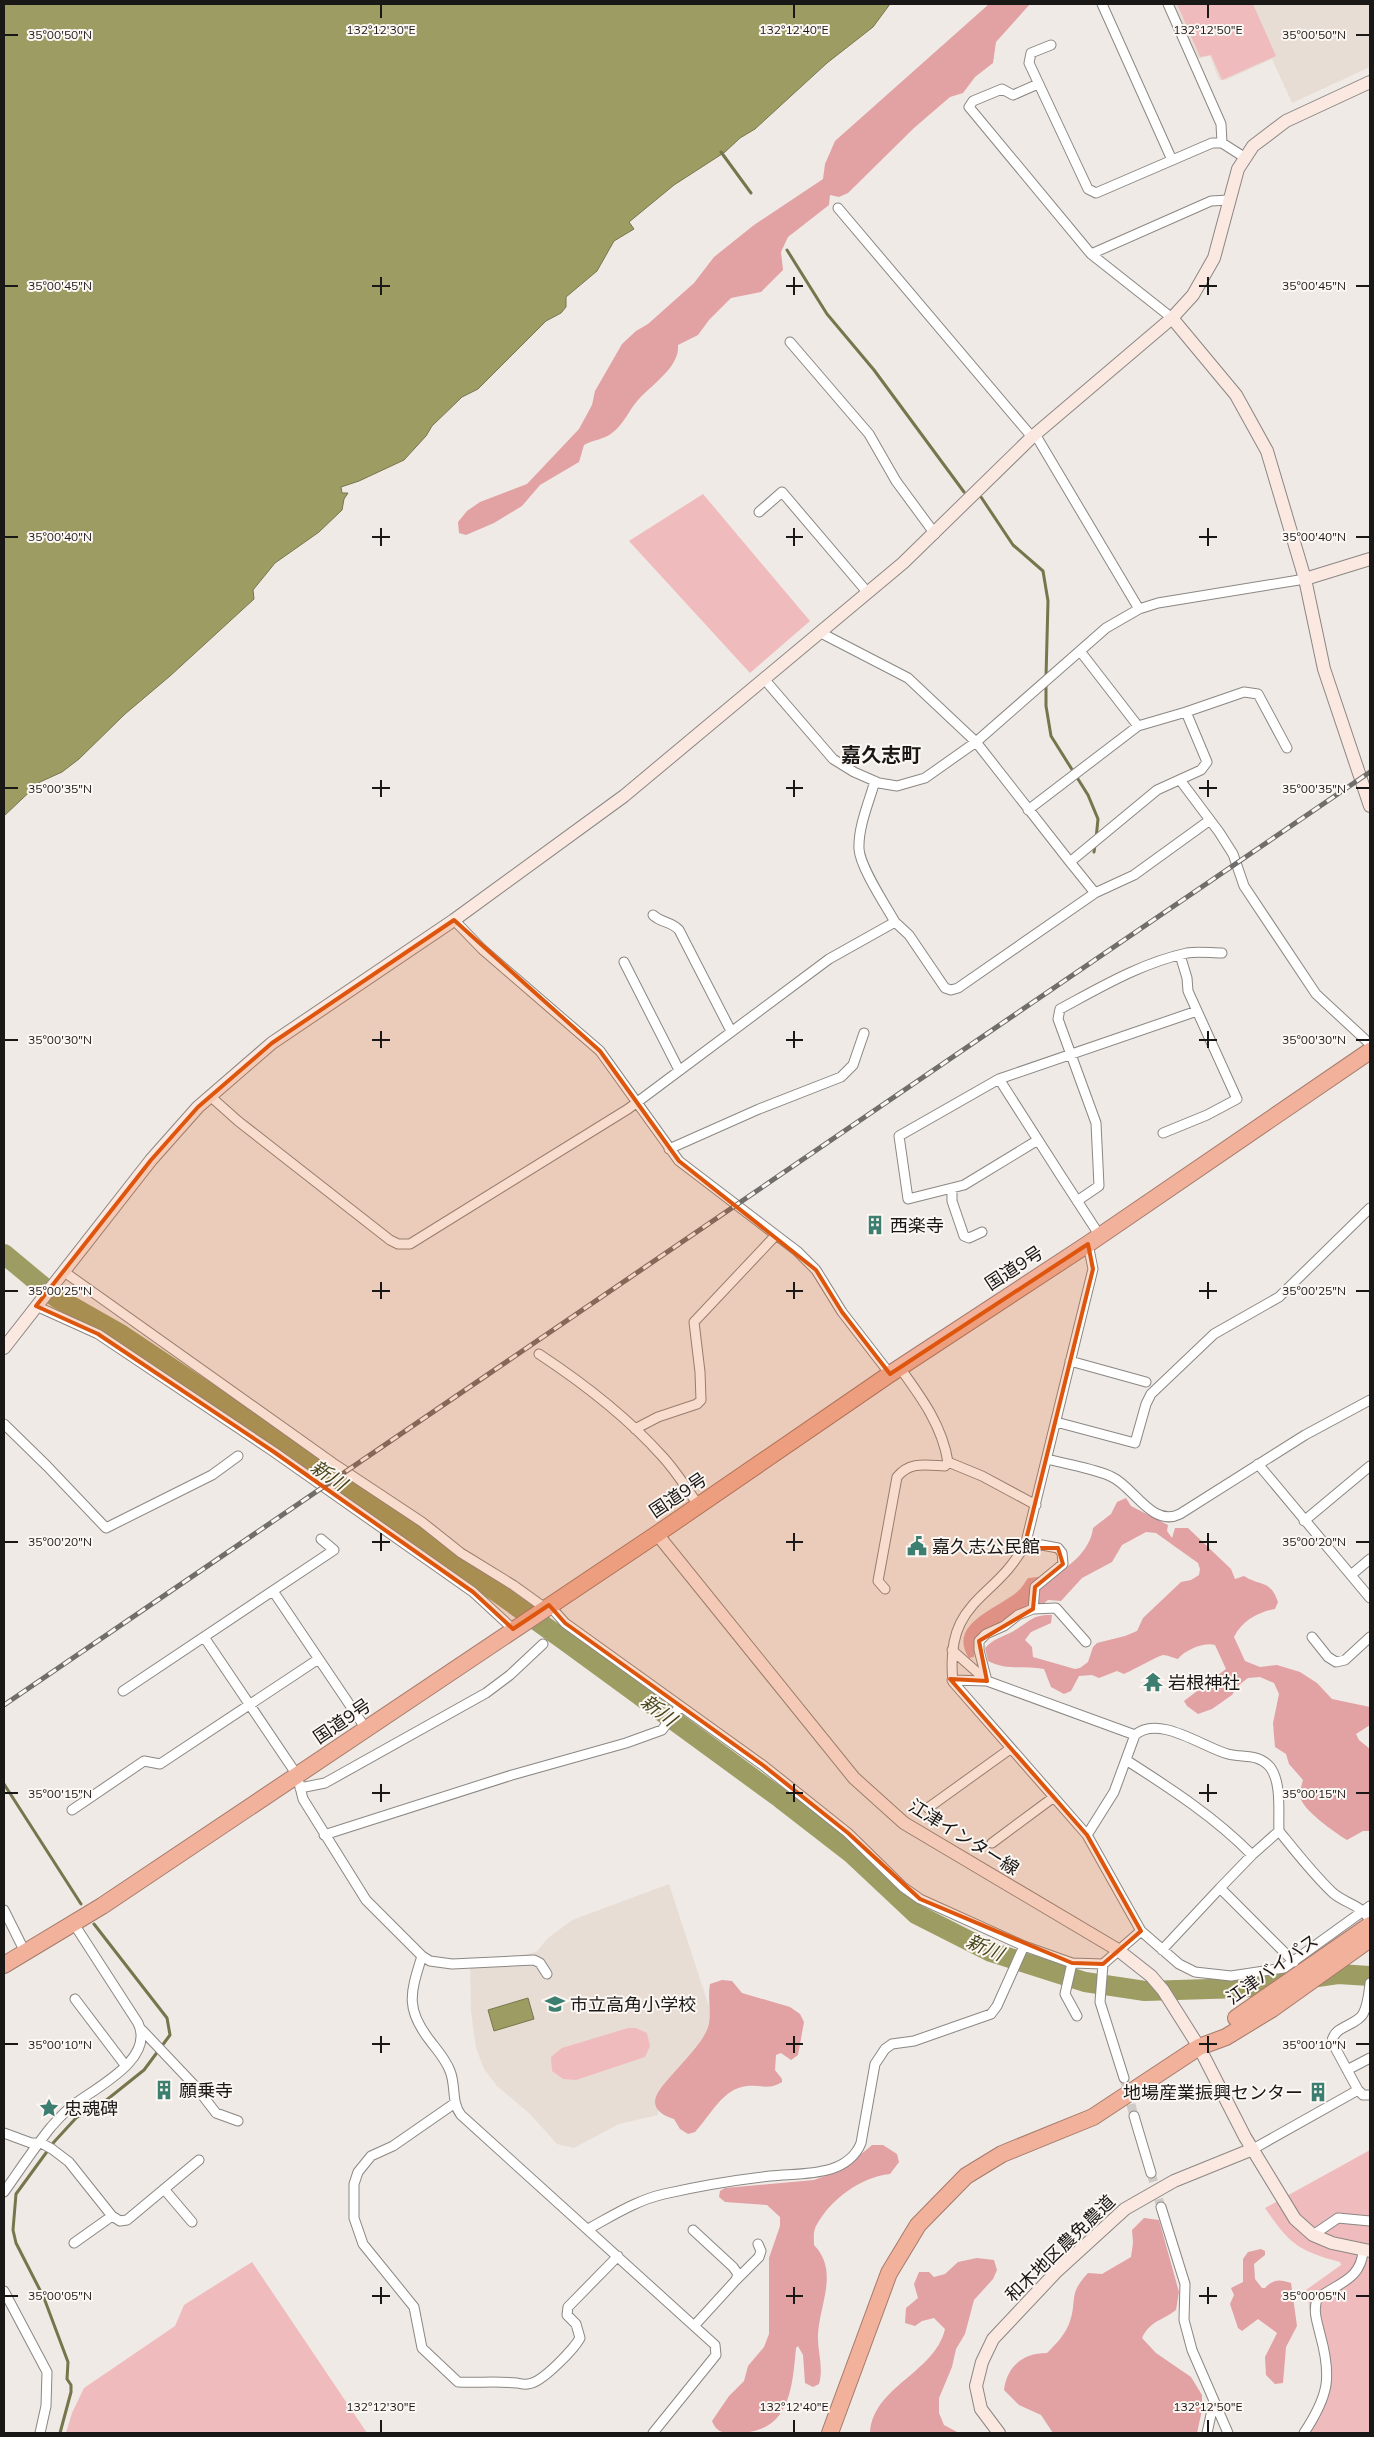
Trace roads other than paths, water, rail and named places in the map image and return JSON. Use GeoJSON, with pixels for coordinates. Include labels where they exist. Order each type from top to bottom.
{"type":"FeatureCollection","features":[{"type":"Feature","properties":{"kind":"highway","name":"国道9号"},"geometry":{"type":"LineString","coordinates":[[4,1965],[74,1924],[298,1782],[366,1729],[699,1506],[895,1371],[1094,1240],[1370,1051]]}},
{"type":"Feature","properties":{"kind":"highway","name":"江津バイパス"},"geometry":{"type":"LineString","coordinates":[[830,2433],[889,2274],[918,2225],[966,2176],[1002,2154],[1092,2117],[1199,2047],[1218,2030],[1265,2006],[1368,1914]]}},
{"type":"Feature","properties":{"kind":"highway"},"geometry":{"type":"LineString","coordinates":[[1265,2006],[1370,1939]]}},
{"type":"Feature","properties":{"kind":"street"},"geometry":{"type":"LineString","coordinates":[[1102,4],[1172,160]]}},
{"type":"Feature","properties":{"kind":"street"},"geometry":{"type":"LineString","coordinates":[[1168,4],[1221,124],[1222,143]]}},
{"type":"Feature","properties":{"kind":"street"},"geometry":{"type":"LineString","coordinates":[[1052,45],[1031,54],[1028,58],[1029,63],[1088,189],[1096,193],[1212,143],[1222,143],[1244,157]]}},
{"type":"Feature","properties":{"kind":"street"},"geometry":{"type":"LineString","coordinates":[[4,1348],[168,1139],[210,1096],[272,1043],[454,920],[624,796],[766,680],[868,593],[934,534],[1033,436],[1172,318],[1194,295],[1209,270],[1218,247],[1228,200],[1238,168],[1244,157],[1263,136],[1286,121],[1370,82]]}},
{"type":"Feature","properties":{"kind":"street"},"geometry":{"type":"LineString","coordinates":[[1038,84],[1013,94],[1002,89],[973,100],[970,107],[1091,254],[1172,318],[1236,395],[1256,428],[1279,485],[1305,579],[1324,669],[1370,806]]}},
{"type":"Feature","properties":{"kind":"street"},"geometry":{"type":"LineString","coordinates":[[1091,254],[1212,201],[1228,200]]}},
{"type":"Feature","properties":{"kind":"street"},"geometry":{"type":"LineString","coordinates":[[838,208],[1033,436],[1139,609]]}},
{"type":"Feature","properties":{"kind":"street"},"geometry":{"type":"LineString","coordinates":[[790,342],[870,434],[896,481],[934,534]]}},
{"type":"Feature","properties":{"kind":"street"},"geometry":{"type":"LineString","coordinates":[[759,512],[782,492],[868,593]]}},
{"type":"Feature","properties":{"kind":"street"},"geometry":{"type":"LineString","coordinates":[[766,680],[833,758],[854,772],[875,782],[897,786],[924,778],[976,742],[1106,628],[1139,609],[1158,603],[1305,579],[1370,559]]}},
{"type":"Feature","properties":{"kind":"street"},"geometry":{"type":"LineString","coordinates":[[821,633],[908,678],[976,742],[1095,893]]}},
{"type":"Feature","properties":{"kind":"street"},"geometry":{"type":"LineString","coordinates":[[1080,651],[1138,726]]}},
{"type":"Feature","properties":{"kind":"street"},"geometry":{"type":"LineString","coordinates":[[1028,810],[1138,726],[1244,692],[1258,694],[1287,748]]}},
{"type":"Feature","properties":{"kind":"street"},"geometry":{"type":"LineString","coordinates":[[1070,862],[1157,790],[1201,770],[1207,762],[1186,712]]}},
{"type":"Feature","properties":{"kind":"street"},"geometry":{"type":"LineString","coordinates":[[1180,780],[1233,854],[1244,886],[1316,994],[1370,1044]]}},
{"type":"Feature","properties":{"kind":"street"},"geometry":{"type":"LineString","coordinates":[[875,782],[862,827],[859,849],[861,861],[895,922],[909,934],[945,988],[952,990],[958,988],[1095,893],[1134,875],[1210,820]]}},
{"type":"Feature","properties":{"kind":"street"},"geometry":{"type":"LineString","coordinates":[[653,915],[660,922],[672,924],[678,930],[691,950],[731,1031]]}},
{"type":"Feature","properties":{"kind":"street"},"geometry":{"type":"LineString","coordinates":[[454,920],[482,949],[600,1051],[679,1161],[776,1235],[816,1270],[842,1312],[895,1371],[935,1420],[940,1431],[948,1462]]}},
{"type":"Feature","properties":{"kind":"street"},"geometry":{"type":"LineString","coordinates":[[210,1096],[238,1121],[398,1244],[410,1244],[423,1238],[628,1109],[828,959],[895,922]]}},
{"type":"Feature","properties":{"kind":"street"},"geometry":{"type":"LineString","coordinates":[[1077,1201],[1099,1186],[1096,1123],[1058,1019],[1060,1009],[1134,970],[1188,953],[1222,953]]}},
{"type":"Feature","properties":{"kind":"street"},"geometry":{"type":"LineString","coordinates":[[1163,1133],[1207,1115],[1237,1099],[1188,991],[1187,978],[1180,956]]}},
{"type":"Feature","properties":{"kind":"street"},"geometry":{"type":"LineString","coordinates":[[624,962],[678,1070]]}},
{"type":"Feature","properties":{"kind":"street"},"geometry":{"type":"LineString","coordinates":[[1038,1140],[964,1185],[908,1199],[899,1136],[999,1079],[1197,1011]]}},
{"type":"Feature","properties":{"kind":"street"},"geometry":{"type":"LineString","coordinates":[[669,1149],[760,1108],[841,1077],[853,1064],[864,1033]]}},
{"type":"Feature","properties":{"kind":"street"},"geometry":{"type":"LineString","coordinates":[[999,1079],[1077,1201],[1094,1240],[1093,1269],[1048,1459],[1023,1549],[1018,1558],[965,1612],[952,1650],[952,1680],[1010,1749],[1088,1834],[1141,1932],[1179,1964],[1195,1972],[1231,1976],[1284,1968],[1368,1914]]}},
{"type":"Feature","properties":{"kind":"street"},"geometry":{"type":"LineString","coordinates":[[952,1188],[952,1202],[964,1236],[969,1238],[982,1232]]}},
{"type":"Feature","properties":{"kind":"street"},"geometry":{"type":"LineString","coordinates":[[1056,1422],[1135,1443],[1146,1404],[1151,1394],[1214,1334],[1279,1297],[1370,1208]]}},
{"type":"Feature","properties":{"kind":"street"},"geometry":{"type":"LineString","coordinates":[[635,1429],[658,1417],[700,1402],[702,1397],[694,1322],[776,1235]]}},
{"type":"Feature","properties":{"kind":"street"},"geometry":{"type":"LineString","coordinates":[[60,1275],[332,1463],[422,1522],[460,1553],[513,1585],[545,1608],[679,1708],[798,1792],[848,1833],[903,1887],[920,1899],[1024,1948],[1072,1965],[1102,1968]]}},
{"type":"Feature","properties":{"kind":"street"},"geometry":{"type":"LineString","coordinates":[[38,1304],[98,1334],[274,1452],[473,1592],[516,1627]]}},
{"type":"Feature","properties":{"kind":"street"},"geometry":{"type":"LineString","coordinates":[[538,1354],[566,1372],[635,1429],[663,1457],[699,1506]]}},
{"type":"Feature","properties":{"kind":"street"},"geometry":{"type":"LineString","coordinates":[[1070,1361],[1146,1382]]}},
{"type":"Feature","properties":{"kind":"street"},"geometry":{"type":"LineString","coordinates":[[1048,1459],[1112,1477],[1154,1512],[1171,1518],[1305,1435],[1370,1400]]}},
{"type":"Feature","properties":{"kind":"street"},"geometry":{"type":"LineString","coordinates":[[4,1424],[106,1528],[212,1476],[238,1456]]}},
{"type":"Feature","properties":{"kind":"street"},"geometry":{"type":"LineString","coordinates":[[948,1462],[982,1476],[1036,1505]]}},
{"type":"Feature","properties":{"kind":"street"},"geometry":{"type":"LineString","coordinates":[[885,1588],[878,1581],[896,1478],[905,1468],[912,1465],[945,1466],[948,1462]]}},
{"type":"Feature","properties":{"kind":"street"},"geometry":{"type":"LineString","coordinates":[[1258,1464],[1370,1598]]}},
{"type":"Feature","properties":{"kind":"street"},"geometry":{"type":"LineString","coordinates":[[1304,1521],[1370,1466]]}},
{"type":"Feature","properties":{"kind":"street","name":"江津インター線"},"geometry":{"type":"LineString","coordinates":[[657,1534],[818,1736],[854,1778],[876,1799],[904,1823],[1118,1950],[1151,1976],[1171,2002],[1199,2047],[1253,2149],[1295,2219],[1313,2235]]}},
{"type":"Feature","properties":{"kind":"street"},"geometry":{"type":"LineString","coordinates":[[123,1691],[334,1550],[321,1539]]}},
{"type":"Feature","properties":{"kind":"street"},"geometry":{"type":"LineString","coordinates":[[1023,1549],[1042,1545],[1051,1546],[1058,1548],[1063,1557],[1063,1564],[1035,1587],[1033,1609]]}},
{"type":"Feature","properties":{"kind":"street"},"geometry":{"type":"LineString","coordinates":[[1352,1575],[1370,1559]]}},
{"type":"Feature","properties":{"kind":"street"},"geometry":{"type":"LineString","coordinates":[[273,1591],[317,1660],[366,1729]]}},
{"type":"Feature","properties":{"kind":"street"},"geometry":{"type":"LineString","coordinates":[[987,1681],[979,1650],[979,1641],[986,1634],[1004,1626],[1018,1615],[1033,1609],[1056,1608],[1086,1642]]}},
{"type":"Feature","properties":{"kind":"street"},"geometry":{"type":"LineString","coordinates":[[204,1637],[298,1782],[303,1798],[366,1900],[422,1956],[436,1962],[452,1964],[534,1960],[540,1963],[547,1974]]}},
{"type":"Feature","properties":{"kind":"street"},"geometry":{"type":"LineString","coordinates":[[1312,1637],[1328,1657],[1336,1662],[1344,1660],[1370,1637]]}},
{"type":"Feature","properties":{"kind":"street"},"geometry":{"type":"LineString","coordinates":[[298,1782],[325,1783],[486,1693],[510,1675],[543,1644]]}},
{"type":"Feature","properties":{"kind":"street"},"geometry":{"type":"LineString","coordinates":[[952,1650],[987,1681]]}},
{"type":"Feature","properties":{"kind":"street"},"geometry":{"type":"LineString","coordinates":[[72,1810],[144,1762],[160,1764],[317,1660]]}},
{"type":"Feature","properties":{"kind":"street"},"geometry":{"type":"LineString","coordinates":[[952,1680],[987,1681],[1135,1735]]}},
{"type":"Feature","properties":{"kind":"street"},"geometry":{"type":"LineString","coordinates":[[324,1834],[512,1775],[626,1743],[665,1728],[679,1708]]}},
{"type":"Feature","properties":{"kind":"street"},"geometry":{"type":"LineString","coordinates":[[1088,1834],[1114,1792],[1135,1735],[1143,1730],[1185,1734],[1228,1754],[1250,1756],[1263,1761],[1270,1768],[1276,1783],[1279,1831],[1308,1866],[1336,1895],[1368,1914],[1370,1920]]}},
{"type":"Feature","properties":{"kind":"street"},"geometry":{"type":"LineString","coordinates":[[928,1808],[1010,1749]]}},
{"type":"Feature","properties":{"kind":"street"},"geometry":{"type":"LineString","coordinates":[[1126,1760],[1160,1781],[1211,1819],[1252,1855]]}},
{"type":"Feature","properties":{"kind":"street"},"geometry":{"type":"LineString","coordinates":[[992,1843],[1054,1797]]}},
{"type":"Feature","properties":{"kind":"street"},"geometry":{"type":"LineString","coordinates":[[1162,1950],[1252,1855],[1279,1831]]}},
{"type":"Feature","properties":{"kind":"street"},"geometry":{"type":"LineString","coordinates":[[1220,1888],[1294,1962]]}},
{"type":"Feature","properties":{"kind":"street"},"geometry":{"type":"LineString","coordinates":[[4,1910],[25,1952]]}},
{"type":"Feature","properties":{"kind":"street"},"geometry":{"type":"LineString","coordinates":[[74,1924],[142,2030],[196,2087],[216,2113],[238,2121]]}},
{"type":"Feature","properties":{"kind":"street"},"geometry":{"type":"LineString","coordinates":[[1124,2078],[1102,2009],[1100,1989],[1102,1968],[1118,1950],[1141,1932]]}},
{"type":"Feature","properties":{"kind":"street"},"geometry":{"type":"LineString","coordinates":[[588,2229],[636,2204],[662,2194],[739,2180],[811,2174],[848,2161],[857,2153],[862,2143],[875,2064],[885,2049],[892,2044],[914,2041],[991,2014],[997,2006],[1024,1948]]}},
{"type":"Feature","properties":{"kind":"street"},"geometry":{"type":"LineString","coordinates":[[422,1956],[413,1985],[413,2012],[418,2026],[449,2068],[455,2104],[461,2115],[715,2345],[716,2355],[653,2433]]}},
{"type":"Feature","properties":{"kind":"street"},"geometry":{"type":"LineString","coordinates":[[1072,1965],[1066,1984],[1066,1998],[1077,2016]]}},
{"type":"Feature","properties":{"kind":"street"},"geometry":{"type":"LineString","coordinates":[[1370,1985],[1364,2013],[1355,2022],[1337,2032],[1332,2038],[1358,2090],[1363,2095],[1370,2095]]}},
{"type":"Feature","properties":{"kind":"street"},"geometry":{"type":"LineString","coordinates":[[75,1999],[125,2065]]}},
{"type":"Feature","properties":{"kind":"street"},"geometry":{"type":"LineString","coordinates":[[4,2192],[46,2146],[51,2128],[74,2104],[110,2080],[125,2065],[142,2043],[142,2030]]}},
{"type":"Feature","properties":{"kind":"street"},"geometry":{"type":"LineString","coordinates":[[1348,2070],[1370,2058]]}},
{"type":"Feature","properties":{"kind":"street"},"geometry":{"type":"LineString","coordinates":[[1253,2149],[1358,2090]]}},
{"type":"Feature","properties":{"kind":"street"},"geometry":{"type":"LineString","coordinates":[[455,2104],[393,2146],[371,2156],[358,2172],[354,2184],[354,2218],[363,2244],[414,2307],[422,2348],[450,2375],[458,2382],[498,2381],[532,2384],[576,2346],[580,2338],[576,2324],[567,2315],[568,2308],[618,2256]]}},
{"type":"Feature","properties":{"kind":"street"},"geometry":{"type":"LineString","coordinates":[[1134,2116],[1151,2173]]}},
{"type":"Feature","properties":{"kind":"street"},"geometry":{"type":"LineString","coordinates":[[4,2133],[46,2146],[69,2162],[112,2216],[120,2221],[127,2220],[199,2160]]}},
{"type":"Feature","properties":{"kind":"street","name":"和木地区農免農道"},"geometry":{"type":"LineString","coordinates":[[998,2433],[981,2409],[976,2386],[982,2362],[993,2339],[1056,2271],[1125,2209],[1174,2181],[1253,2149]]}},
{"type":"Feature","properties":{"kind":"street"},"geometry":{"type":"LineString","coordinates":[[164,2189],[192,2222]]}},
{"type":"Feature","properties":{"kind":"street"},"geometry":{"type":"LineString","coordinates":[[1161,2207],[1184,2284],[1184,2320],[1187,2333],[1228,2433]]}},
{"type":"Feature","properties":{"kind":"street"},"geometry":{"type":"LineString","coordinates":[[74,2243],[112,2216]]}},
{"type":"Feature","properties":{"kind":"street"},"geometry":{"type":"LineString","coordinates":[[1313,2235],[1338,2218],[1370,2221]]}},
{"type":"Feature","properties":{"kind":"street"},"geometry":{"type":"LineString","coordinates":[[692,2230],[736,2269],[738,2274],[736,2280]]}},
{"type":"Feature","properties":{"kind":"street"},"geometry":{"type":"LineString","coordinates":[[1304,2433],[1324,2396],[1328,2381],[1324,2350],[1314,2314],[1316,2299],[1356,2274],[1367,2251],[1332,2243],[1313,2235]]}},
{"type":"Feature","properties":{"kind":"street"},"geometry":{"type":"LineString","coordinates":[[694,2326],[759,2257],[761,2250],[758,2244]]}},
{"type":"Feature","properties":{"kind":"street"},"geometry":{"type":"LineString","coordinates":[[4,2291],[47,2372],[46,2406],[40,2433]]}},
{"type":"Feature","properties":{"kind":"street"},"geometry":{"type":"LineString","coordinates":[[1207,2433],[1214,2401]]}},
{"type":"Feature","properties":{"kind":"waterway"},"geometry":{"type":"LineString","coordinates":[[721,152],[751,193]]}},
{"type":"Feature","properties":{"kind":"waterway"},"geometry":{"type":"LineString","coordinates":[[787,250],[827,314],[874,370],[964,492]]}},
{"type":"Feature","properties":{"kind":"waterway"},"geometry":{"type":"LineString","coordinates":[[981,497],[1013,545],[1043,571],[1048,601],[1046,677]]}},
{"type":"Feature","properties":{"kind":"waterway"},"geometry":{"type":"LineString","coordinates":[[1046,683],[1046,706],[1051,736],[1088,795],[1098,819],[1096,839]]}},
{"type":"Feature","properties":{"kind":"waterway"},"geometry":{"type":"LineString","coordinates":[[1094,852],[1095,845]]}},
{"type":"Feature","properties":{"kind":"waterway","name":"新川"},"geometry":{"type":"LineString","coordinates":[[4,1254],[57,1298],[122,1335],[356,1492],[564,1640],[780,1798],[851,1853],[916,1914],[991,1952],[1085,1982],[1145,1991],[1242,1988],[1338,1974],[1370,1976]]}},
{"type":"Feature","properties":{"kind":"waterway"},"geometry":{"type":"LineString","coordinates":[[4,1784],[81,1904]]}},
{"type":"Feature","properties":{"kind":"waterway"},"geometry":{"type":"LineString","coordinates":[[60,2433],[71,2392],[71,2385],[67,2379],[68,2362],[44,2298],[16,2243],[13,2230],[16,2194],[54,2142],[76,2118],[104,2102],[144,2070],[170,2035],[167,2018],[94,1924]]}},
{"type":"Feature","properties":{"kind":"tunnel"},"geometry":{"type":"LineString","coordinates":[[1124,2078],[1134,2116]]}},
{"type":"Feature","properties":{"kind":"tunnel"},"geometry":{"type":"LineString","coordinates":[[1151,2173],[1161,2207]]}},
{"type":"Feature","properties":{"kind":"railway"},"geometry":{"type":"LineString","coordinates":[[4,1705],[1370,772]]}},
{"type":"Feature","properties":{"kind":"place","name":"西楽寺"},"geometry":{"type":"Point","coordinates":[875,1225]}},
{"type":"Feature","properties":{"kind":"place","name":"嘉久志公民館"},"geometry":{"type":"Point","coordinates":[917,1546]}},
{"type":"Feature","properties":{"kind":"place","name":"岩根神社"},"geometry":{"type":"Point","coordinates":[1153,1682]}},
{"type":"Feature","properties":{"kind":"place","name":"市立高角小学校"},"geometry":{"type":"Point","coordinates":[555,2004]}},
{"type":"Feature","properties":{"kind":"place","name":"願乗寺"},"geometry":{"type":"Point","coordinates":[164,2090]}},
{"type":"Feature","properties":{"kind":"place","name":"地場産業振興センター"},"geometry":{"type":"Point","coordinates":[1318,2092]}},
{"type":"Feature","properties":{"kind":"place","name":"忠魂碑"},"geometry":{"type":"Point","coordinates":[49,2108]}},
{"type":"Feature","properties":{"kind":"district","name":"嘉久志町"},"geometry":{"type":"Point","coordinates":[881,754]}}]}
